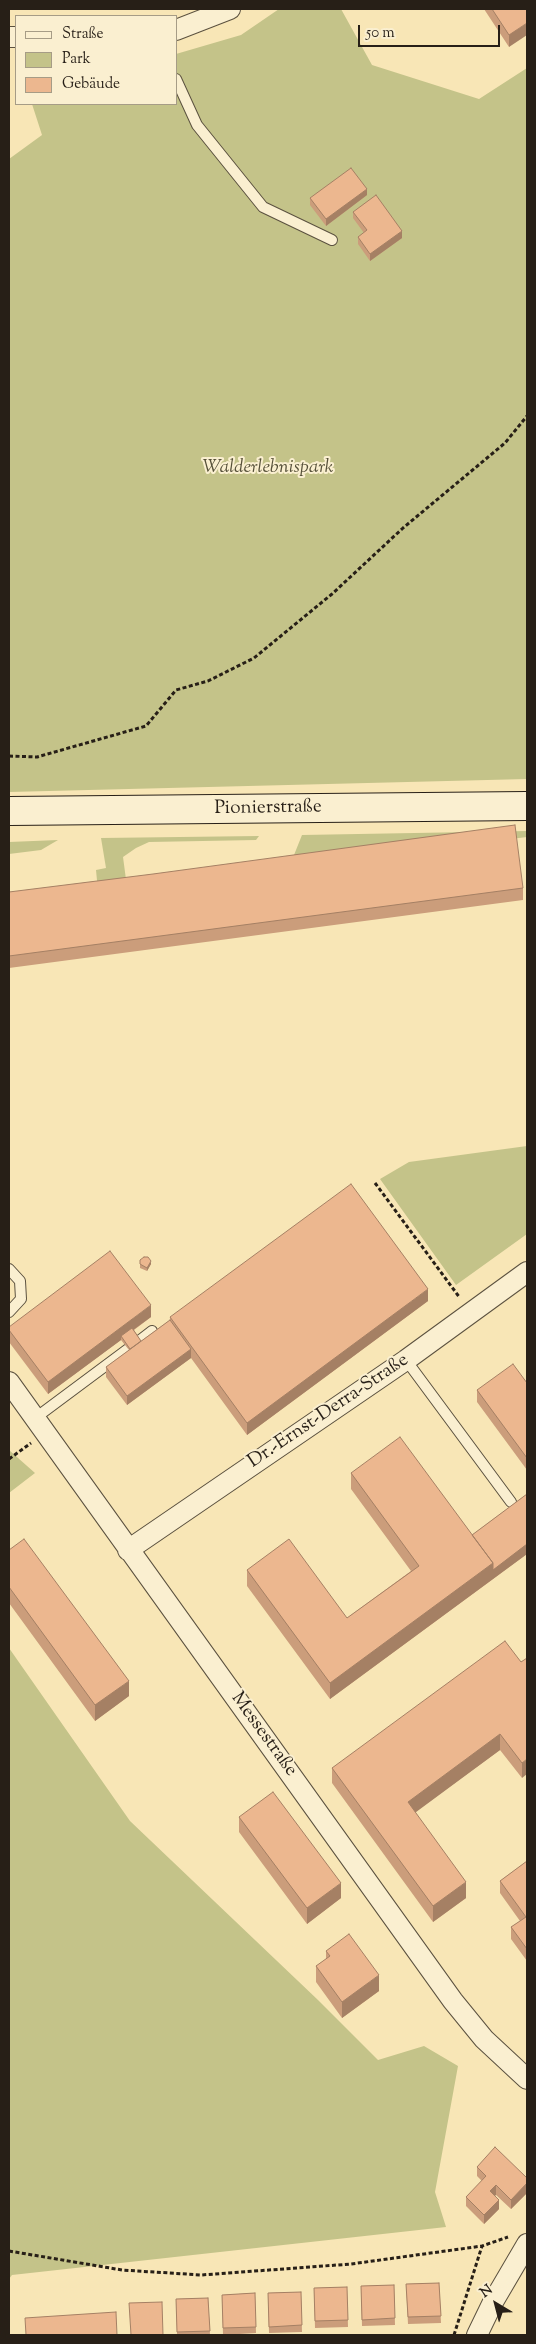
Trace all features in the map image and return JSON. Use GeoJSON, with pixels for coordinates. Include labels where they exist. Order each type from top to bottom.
{"type":"FeatureCollection","features":[{"type":"Feature","properties":{"kind":"main road","name":"Pionierstraße"},"geometry":{"type":"LineString","coordinates":[[9,811],[527,806]]}},
{"type":"Feature","properties":{"kind":"street"},"geometry":{"type":"LineString","coordinates":[[178,29],[230,9]]}},
{"type":"Feature","properties":{"kind":"street","name":"Dr.-Ernst-Derra-Straße"},"geometry":{"type":"LineString","coordinates":[[128,1550],[406,1360],[527,1272]]}},
{"type":"Feature","properties":{"kind":"street","name":"Messestraße"},"geometry":{"type":"LineString","coordinates":[[9,1382],[453,2001],[484,2039],[527,2079]]}},
{"type":"Feature","properties":{"kind":"street"},"geometry":{"type":"LineString","coordinates":[[477,2335],[521,2239]]}},
{"type":"Feature","properties":{"kind":"lane"},"geometry":{"type":"LineString","coordinates":[[178,83],[197,125],[263,207],[332,240]]}},
{"type":"Feature","properties":{"kind":"lane"},"geometry":{"type":"LineString","coordinates":[[9,1269],[20,1281],[21,1298],[9,1312]]}},
{"type":"Feature","properties":{"kind":"lane"},"geometry":{"type":"LineString","coordinates":[[139,1341],[152,1331]]}},
{"type":"Feature","properties":{"kind":"lane"},"geometry":{"type":"LineString","coordinates":[[39,1426],[128,1349]]}},
{"type":"Feature","properties":{"kind":"lane"},"geometry":{"type":"LineString","coordinates":[[406,1360],[511,1502]]}},
{"type":"Feature","properties":{"kind":"path"},"geometry":{"type":"LineString","coordinates":[[9,756],[37,757],[146,726],[176,690],[208,681],[254,658],[332,594],[403,528],[505,443],[527,416]]}},
{"type":"Feature","properties":{"kind":"path"},"geometry":{"type":"LineString","coordinates":[[376,1183],[470,1313]]}},
{"type":"Feature","properties":{"kind":"path"},"geometry":{"type":"LineString","coordinates":[[9,1459],[39,1426]]}},
{"type":"Feature","properties":{"kind":"path"},"geometry":{"type":"LineString","coordinates":[[9,2251],[122,2270],[201,2275],[352,2264],[521,2239]]}},
{"type":"Feature","properties":{"kind":"path"},"geometry":{"type":"LineString","coordinates":[[454,2335],[482,2246]]}},
{"type":"Feature","properties":{"kind":"green space","name":"Walderlebnispark"},"geometry":{"type":"Polygon","coordinates":[[[279,9],[341,9],[372,65],[479,99],[527,68],[527,779],[9,792],[9,159],[42,135],[32,105],[178,105],[178,53],[241,35],[279,9]]]}},
{"type":"Feature","properties":{"kind":"green space"},"geometry":{"type":"Polygon","coordinates":[[[527,831],[527,837],[180,880],[294,855],[302,835],[527,831]]]}},
{"type":"Feature","properties":{"kind":"green space"},"geometry":{"type":"Polygon","coordinates":[[[259,836],[256,840],[149,842],[123,857],[127,887],[98,891],[96,870],[106,868],[101,838],[259,836]]]}},
{"type":"Feature","properties":{"kind":"green space"},"geometry":{"type":"Polygon","coordinates":[[[58,840],[41,850],[9,854],[9,842],[58,840]]]}},
{"type":"Feature","properties":{"kind":"green space"},"geometry":{"type":"Polygon","coordinates":[[[527,1146],[527,1234],[456,1285],[380,1179],[409,1162],[527,1146]]]}},
{"type":"Feature","properties":{"kind":"green space"},"geometry":{"type":"Polygon","coordinates":[[[9,1450],[35,1473],[9,1493],[9,1450]]]}},
{"type":"Feature","properties":{"kind":"green space"},"geometry":{"type":"Polygon","coordinates":[[[9,1648],[130,1821],[318,2000],[378,2060],[424,2046],[458,2066],[435,2192],[446,2227],[12,2275],[9,2279],[9,1648]]]}},
{"type":"Feature","properties":{"kind":"building"},"geometry":{"type":"Polygon","coordinates":[[[492,9],[527,9],[527,23],[509,35],[492,9]]]}},
{"type":"Feature","properties":{"kind":"building"},"geometry":{"type":"Polygon","coordinates":[[[351,168],[367,189],[326,219],[310,198],[351,168]]]}},
{"type":"Feature","properties":{"kind":"building"},"geometry":{"type":"Polygon","coordinates":[[[376,195],[402,231],[370,254],[358,237],[367,230],[353,212],[376,195]]]}},
{"type":"Feature","properties":{"kind":"building"},"geometry":{"type":"Polygon","coordinates":[[[515,825],[523,888],[9,956],[9,892],[515,825]]]}},
{"type":"Feature","properties":{"kind":"building"},"geometry":{"type":"Polygon","coordinates":[[[351,1184],[428,1289],[247,1423],[170,1317],[351,1184]]]}},
{"type":"Feature","properties":{"kind":"building"},"geometry":{"type":"Polygon","coordinates":[[[110,1251],[151,1305],[48,1382],[9,1330],[9,1327],[110,1251]]]}},
{"type":"Feature","properties":{"kind":"building"},"geometry":{"type":"Polygon","coordinates":[[[148,1257],[151,1261],[147,1268],[140,1264],[140,1260],[148,1257]]]}},
{"type":"Feature","properties":{"kind":"building"},"geometry":{"type":"Polygon","coordinates":[[[170,1320],[191,1349],[127,1396],[106,1367],[170,1320]]]}},
{"type":"Feature","properties":{"kind":"building"},"geometry":{"type":"Polygon","coordinates":[[[132,1328],[141,1341],[130,1349],[121,1336],[132,1328]]]}},
{"type":"Feature","properties":{"kind":"building"},"geometry":{"type":"Polygon","coordinates":[[[513,1364],[527,1383],[527,1458],[477,1390],[513,1364]]]}},
{"type":"Feature","properties":{"kind":"building"},"geometry":{"type":"Polygon","coordinates":[[[400,1437],[493,1563],[330,1683],[247,1570],[289,1539],[347,1618],[419,1566],[351,1473],[400,1437]]]}},
{"type":"Feature","properties":{"kind":"building"},"geometry":{"type":"Polygon","coordinates":[[[527,1494],[527,1544],[493,1570],[493,1563],[472,1535],[527,1494]]]}},
{"type":"Feature","properties":{"kind":"building"},"geometry":{"type":"Polygon","coordinates":[[[24,1539],[129,1681],[95,1705],[9,1587],[9,1550],[24,1539]]]}},
{"type":"Feature","properties":{"kind":"building"},"geometry":{"type":"Polygon","coordinates":[[[505,1641],[521,1662],[527,1658],[527,1759],[522,1763],[500,1734],[408,1802],[466,1882],[433,1906],[332,1768],[505,1641]]]}},
{"type":"Feature","properties":{"kind":"building"},"geometry":{"type":"Polygon","coordinates":[[[273,1792],[341,1883],[307,1908],[239,1817],[273,1792]]]}},
{"type":"Feature","properties":{"kind":"building"},"geometry":{"type":"Polygon","coordinates":[[[527,1861],[527,1949],[511,1927],[526,1917],[500,1881],[527,1861]]]}},
{"type":"Feature","properties":{"kind":"building"},"geometry":{"type":"Polygon","coordinates":[[[349,1934],[379,1975],[342,2002],[316,1966],[330,1956],[326,1951],[349,1934]]]}},
{"type":"Feature","properties":{"kind":"building"},"geometry":{"type":"Polygon","coordinates":[[[495,2147],[527,2178],[527,2183],[511,2200],[496,2185],[490,2191],[499,2200],[484,2215],[466,2197],[486,2176],[477,2167],[495,2147]]]}},
{"type":"Feature","properties":{"kind":"building"},"geometry":{"type":"Polygon","coordinates":[[[439,2283],[441,2316],[408,2317],[406,2284],[439,2283]]]}},
{"type":"Feature","properties":{"kind":"building"},"geometry":{"type":"Polygon","coordinates":[[[394,2285],[395,2318],[362,2320],[361,2286],[394,2285]]]}},
{"type":"Feature","properties":{"kind":"building"},"geometry":{"type":"Polygon","coordinates":[[[347,2287],[348,2320],[315,2321],[314,2288],[347,2287]]]}},
{"type":"Feature","properties":{"kind":"building"},"geometry":{"type":"Polygon","coordinates":[[[301,2292],[302,2325],[269,2327],[268,2293],[301,2292]]]}},
{"type":"Feature","properties":{"kind":"building"},"geometry":{"type":"Polygon","coordinates":[[[255,2293],[256,2327],[223,2328],[222,2295],[255,2293]]]}},
{"type":"Feature","properties":{"kind":"building"},"geometry":{"type":"Polygon","coordinates":[[[208,2298],[210,2331],[177,2332],[176,2299],[208,2298]]]}},
{"type":"Feature","properties":{"kind":"building"},"geometry":{"type":"Polygon","coordinates":[[[162,2302],[163,2335],[131,2335],[129,2303],[162,2302]]]}},
{"type":"Feature","properties":{"kind":"building"},"geometry":{"type":"Polygon","coordinates":[[[116,2312],[117,2335],[26,2335],[25,2318],[116,2312]]]}}]}
